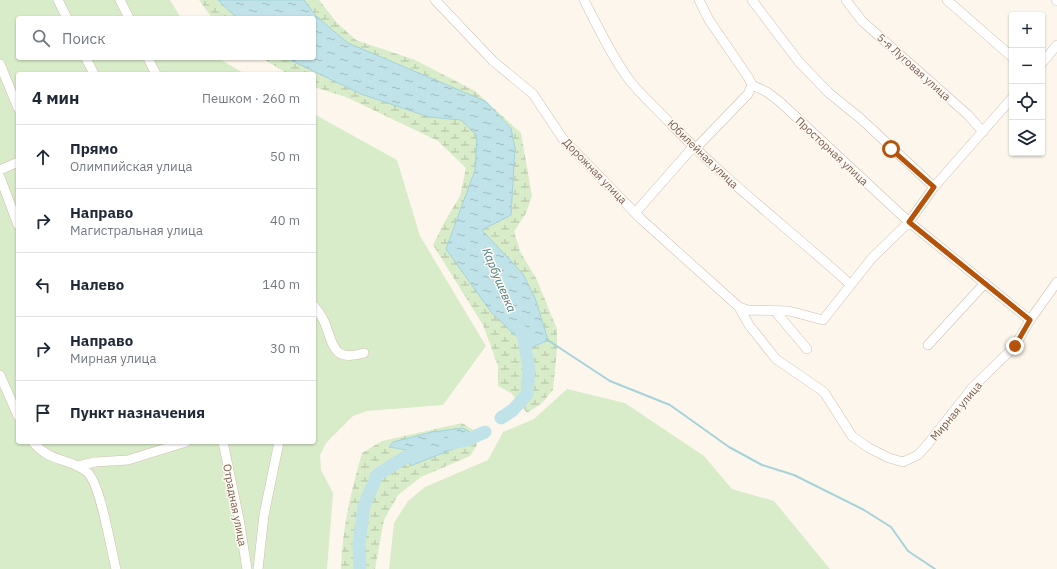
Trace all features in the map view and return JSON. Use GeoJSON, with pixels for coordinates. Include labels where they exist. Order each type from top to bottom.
{"type":"FeatureCollection","features":[{"type":"Feature","properties":{"kind":"street"},"geometry":{"type":"LineString","coordinates":[[58,0],[66,16]]}},
{"type":"Feature","properties":{"kind":"street"},"geometry":{"type":"LineString","coordinates":[[120,0],[128,16]]}},
{"type":"Feature","properties":{"kind":"street","name":"Дорожная улица"},"geometry":{"type":"LineString","coordinates":[[436,0],[493,61],[533,94],[563,139],[635,213],[666,243],[739,307]]}},
{"type":"Feature","properties":{"kind":"street","name":"Юбилейная улица"},"geometry":{"type":"LineString","coordinates":[[584,0],[610,49],[631,82],[694,148],[746,196],[850,284]]}},
{"type":"Feature","properties":{"kind":"street"},"geometry":{"type":"LineString","coordinates":[[635,213],[694,148],[748,94],[752,85],[709,20],[699,0]]}},
{"type":"Feature","properties":{"kind":"street"},"geometry":{"type":"LineString","coordinates":[[752,0],[799,62],[829,93],[860,118],[934,187]]}},
{"type":"Feature","properties":{"kind":"street","name":"5-я Луговая улица"},"geometry":{"type":"LineString","coordinates":[[846,0],[862,21],[968,115],[983,132]]}},
{"type":"Feature","properties":{"kind":"street"},"geometry":{"type":"LineString","coordinates":[[947,0],[1009,55]]}},
{"type":"Feature","properties":{"kind":"street"},"geometry":{"type":"LineString","coordinates":[[1045,59],[1057,45]]}},
{"type":"Feature","properties":{"kind":"street"},"geometry":{"type":"LineString","coordinates":[[87,60],[93,72]]}},
{"type":"Feature","properties":{"kind":"street"},"geometry":{"type":"LineString","coordinates":[[149,60],[155,72]]}},
{"type":"Feature","properties":{"kind":"street"},"geometry":{"type":"LineString","coordinates":[[0,64],[16,103]]}},
{"type":"Feature","properties":{"kind":"street","name":"Просторная улица"},"geometry":{"type":"LineString","coordinates":[[752,85],[767,92],[780,102],[909,222],[1030,320]]}},
{"type":"Feature","properties":{"kind":"street"},"geometry":{"type":"LineString","coordinates":[[739,307],[748,310],[789,311],[823,320],[872,258],[909,222],[934,187],[1009,102]]}},
{"type":"Feature","properties":{"kind":"street"},"geometry":{"type":"LineString","coordinates":[[0,170],[16,163]]}},
{"type":"Feature","properties":{"kind":"street"},"geometry":{"type":"LineString","coordinates":[[0,177],[16,220]]}},
{"type":"Feature","properties":{"kind":"street","name":"Мирная улица"},"geometry":{"type":"LineString","coordinates":[[739,307],[749,325],[776,359],[824,392],[852,436],[889,458],[903,462],[918,455],[928,445],[972,388],[1015,346],[1030,320],[1057,282]]}},
{"type":"Feature","properties":{"kind":"street"},"geometry":{"type":"LineString","coordinates":[[928,345],[985,283]]}},
{"type":"Feature","properties":{"kind":"street"},"geometry":{"type":"LineString","coordinates":[[316,309],[323,319],[330,340],[337,352],[350,357],[364,353]]}},
{"type":"Feature","properties":{"kind":"street"},"geometry":{"type":"LineString","coordinates":[[775,310],[807,349]]}},
{"type":"Feature","properties":{"kind":"street"},"geometry":{"type":"LineString","coordinates":[[0,375],[16,411]]}},
{"type":"Feature","properties":{"kind":"street"},"geometry":{"type":"LineString","coordinates":[[35,444],[42,453],[78,466],[88,472],[96,484],[116,569]]}},
{"type":"Feature","properties":{"kind":"street"},"geometry":{"type":"LineString","coordinates":[[78,466],[95,462],[128,460],[180,444]]}},
{"type":"Feature","properties":{"kind":"street","name":"Отрадная улица"},"geometry":{"type":"LineString","coordinates":[[221,444],[240,519],[247,569]]}},
{"type":"Feature","properties":{"kind":"street"},"geometry":{"type":"LineString","coordinates":[[258,569],[264,515],[279,444]]}},
{"type":"Feature","properties":{"kind":"green space"},"geometry":{"type":"Polygon","coordinates":[[[0,0],[170,0],[180,16],[16,16],[16,60],[221,60],[242,72],[16,72],[16,444],[316,444],[316,115],[397,160],[420,236],[486,346],[443,405],[367,411],[353,416],[326,443],[320,455],[321,470],[333,493],[327,569],[0,569],[0,0]]]}},
{"type":"Feature","properties":{"kind":"green space"},"geometry":{"type":"Polygon","coordinates":[[[199,0],[319,0],[338,24],[356,40],[415,60],[475,91],[521,133],[532,196],[526,213],[514,232],[521,253],[537,280],[557,329],[557,349],[553,390],[541,404],[527,413],[511,393],[498,386],[498,366],[483,325],[433,245],[460,196],[466,168],[438,141],[346,97],[316,88],[316,72],[285,72],[265,60],[316,60],[316,16],[211,16],[199,0]]]}},
{"type":"Feature","properties":{"kind":"green space"},"geometry":{"type":"Polygon","coordinates":[[[567,389],[625,403],[704,456],[732,489],[774,501],[830,569],[389,569],[394,523],[408,501],[425,487],[488,460],[503,432],[534,419],[567,389]]]}},
{"type":"Feature","properties":{"kind":"green space"},"geometry":{"type":"Polygon","coordinates":[[[462,423],[475,431],[477,445],[470,456],[421,477],[398,495],[384,520],[375,569],[341,569],[343,539],[348,510],[362,453],[382,441],[462,423]]]}},
{"type":"Feature","properties":{"kind":"water"},"geometry":{"type":"Polygon","coordinates":[[[218,0],[304,0],[316,16],[235,16],[218,0]]]}},
{"type":"Feature","properties":{"kind":"water"},"geometry":{"type":"Polygon","coordinates":[[[316,16],[348,43],[485,101],[511,128],[515,148],[511,215],[482,230],[523,274],[535,298],[548,340],[529,349],[491,312],[446,249],[475,170],[477,136],[461,120],[429,117],[361,94],[290,60],[316,60],[316,16]]]}},
{"type":"Feature","properties":{"kind":"water"},"geometry":{"type":"Polygon","coordinates":[[[463,428],[473,434],[466,444],[410,466],[407,450],[389,447],[393,442],[432,432],[463,428]]]}},
{"type":"Feature","properties":{"kind":"waterway","name":"Карбушевка"},"geometry":{"type":"LineString","coordinates":[[501,418],[513,410],[527,394],[529,369],[524,339],[520,329]]}},
{"type":"Feature","properties":{"kind":"waterway"},"geometry":{"type":"LineString","coordinates":[[546,339],[610,381],[670,405],[729,447],[762,465],[794,475],[864,510],[891,527],[908,551],[935,569]]}},
{"type":"Feature","properties":{"kind":"waterway","name":"Карбушевка"},"geometry":{"type":"LineString","coordinates":[[452,443],[467,440],[485,432]]}},
{"type":"Feature","properties":{"kind":"waterway","name":"Карбушевка"},"geometry":{"type":"LineString","coordinates":[[360,569],[359,544],[364,506],[377,475],[404,458],[423,450]]}},
{"type":"Feature","properties":{"kind":"route"},"geometry":{"type":"LineString","coordinates":[[891,149],[934,187],[909,222],[1030,320],[1015,346]]}}]}
